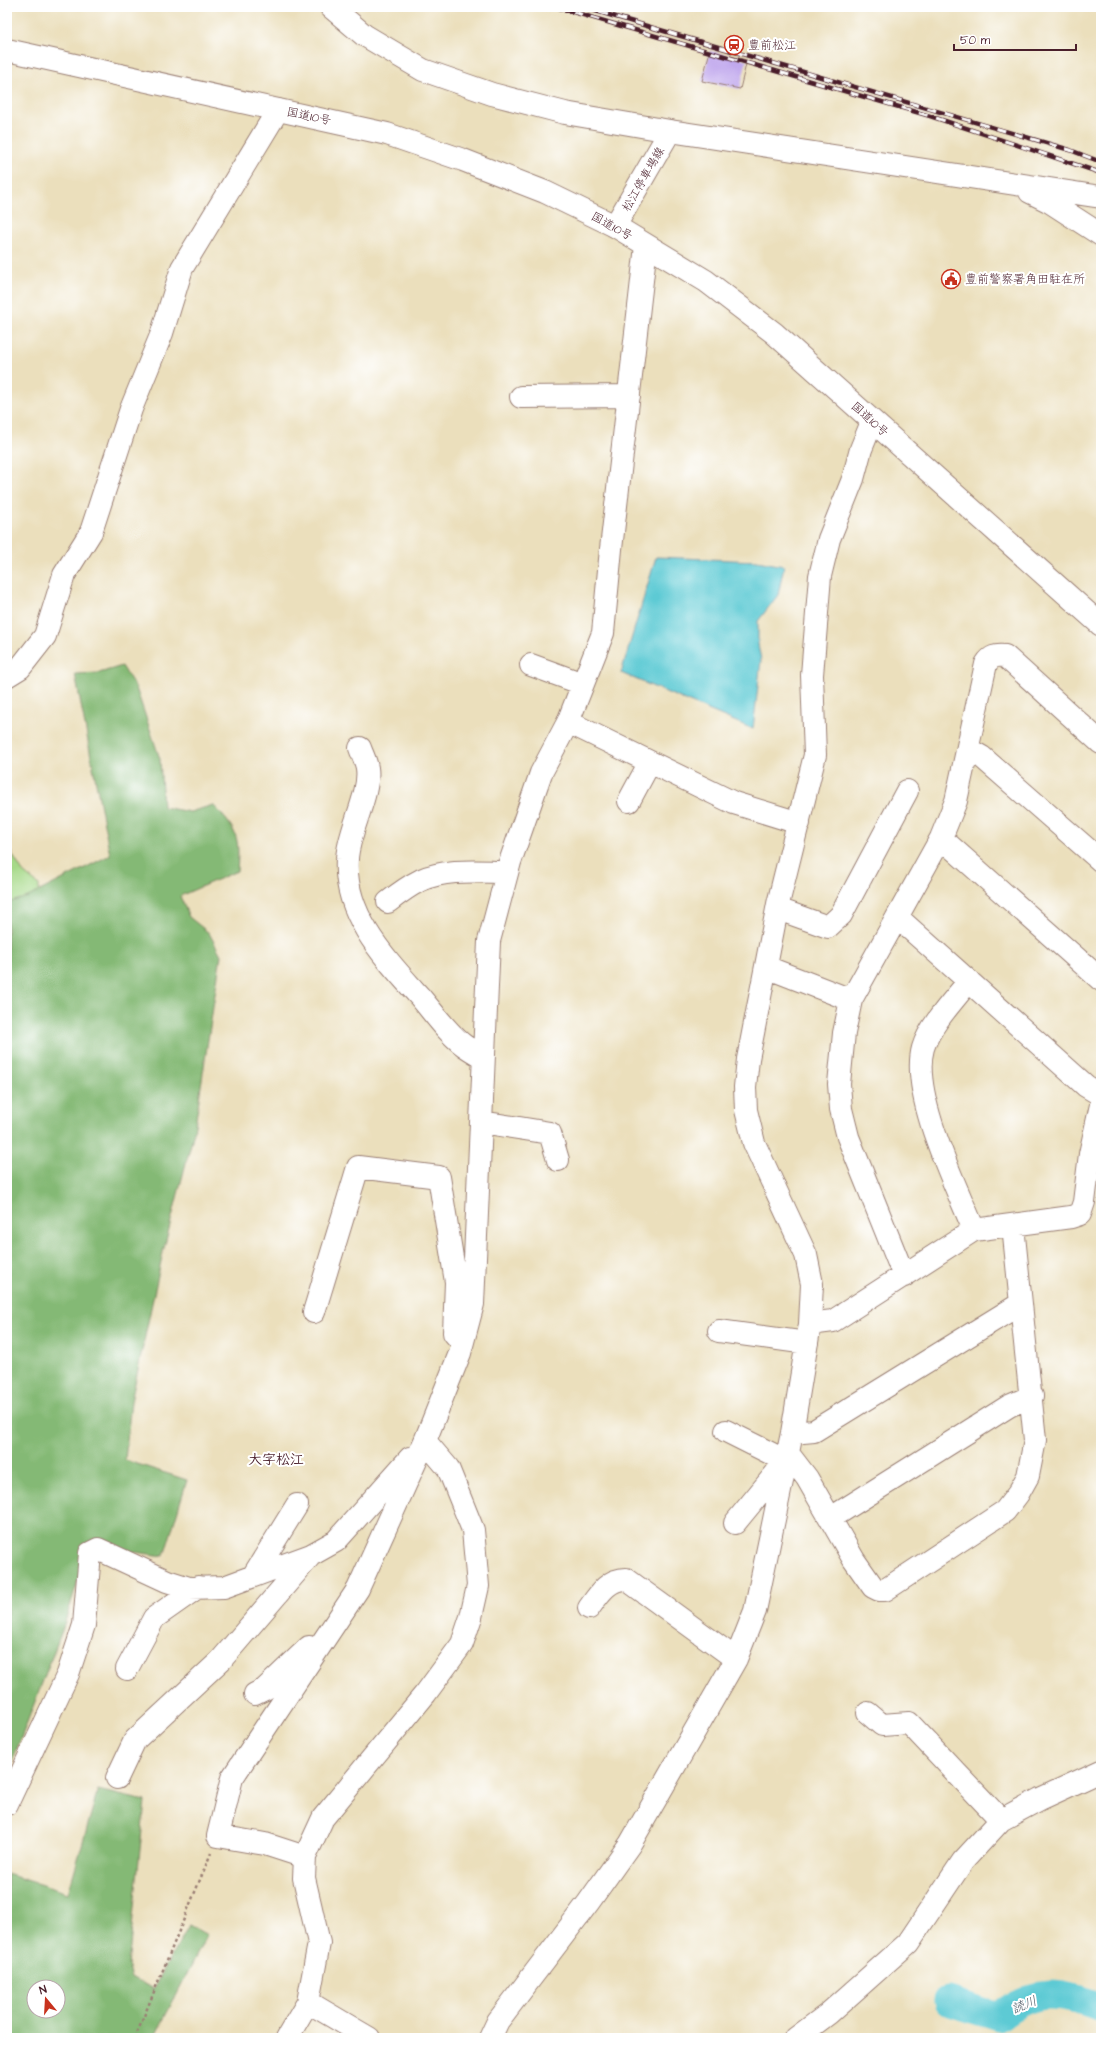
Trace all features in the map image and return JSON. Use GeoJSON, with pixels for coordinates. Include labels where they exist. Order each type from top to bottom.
{"type":"FeatureCollection","features":[{"type":"Feature","properties":{"kind":"main road"},"geometry":{"type":"LineString","coordinates":[[331,7],[364,35],[423,70],[492,94],[558,111],[670,131],[1101,197]]}},
{"type":"Feature","properties":{"kind":"main road","name":"国道10号"},"geometry":{"type":"LineString","coordinates":[[7,50],[394,136],[545,192],[615,226],[706,281],[774,333],[1101,625]]}},
{"type":"Feature","properties":{"kind":"main road"},"geometry":{"type":"LineString","coordinates":[[7,676],[20,668],[45,636],[64,575],[91,532],[131,410],[162,333],[182,268],[278,110]]}},
{"type":"Feature","properties":{"kind":"main road","name":"松江停車場線"},"geometry":{"type":"LineString","coordinates":[[615,226],[670,131]]}},
{"type":"Feature","properties":{"kind":"main road"},"geometry":{"type":"LineString","coordinates":[[1011,183],[1050,202],[1101,235]]}},
{"type":"Feature","properties":{"kind":"main road"},"geometry":{"type":"LineString","coordinates":[[305,1857],[265,1844],[218,1836],[232,1778],[358,1589],[425,1440],[463,1343],[473,1304],[489,941],[507,872],[541,773],[568,722],[603,633],[646,246]]}},
{"type":"Feature","properties":{"kind":"main road"},"geometry":{"type":"LineString","coordinates":[[521,397],[629,396]]}},
{"type":"Feature","properties":{"kind":"main road"},"geometry":{"type":"LineString","coordinates":[[490,2038],[498,2021],[588,1903],[630,1844],[736,1659],[755,1611],[788,1449],[809,1333],[812,1284],[806,1255],[754,1143],[746,1110],[745,1087],[748,1058],[778,909],[815,755],[812,675],[820,576],[829,539],[853,479],[861,449],[872,422]]}},
{"type":"Feature","properties":{"kind":"main road"},"geometry":{"type":"LineString","coordinates":[[904,1276],[848,1137],[841,1109],[840,1084],[844,1033],[851,1000],[941,838],[956,801],[986,664],[990,658],[997,655],[1005,656],[1101,743]]}},
{"type":"Feature","properties":{"kind":"main road"},"geometry":{"type":"LineString","coordinates":[[532,665],[583,684]]}},
{"type":"Feature","properties":{"kind":"main road"},"geometry":{"type":"LineString","coordinates":[[568,722],[734,803],[799,823]]}},
{"type":"Feature","properties":{"kind":"main road"},"geometry":{"type":"LineString","coordinates":[[360,748],[367,767],[367,783],[346,859],[350,892],[363,924],[379,951],[464,1046],[484,1057]]}},
{"type":"Feature","properties":{"kind":"main road"},"geometry":{"type":"LineString","coordinates":[[968,749],[982,756],[1101,861]]}},
{"type":"Feature","properties":{"kind":"main road"},"geometry":{"type":"LineString","coordinates":[[629,801],[650,762]]}},
{"type":"Feature","properties":{"kind":"main road"},"geometry":{"type":"LineString","coordinates":[[778,909],[828,927],[841,915],[907,791]]}},
{"type":"Feature","properties":{"kind":"main road"},"geometry":{"type":"LineString","coordinates":[[941,838],[1101,980]]}},
{"type":"Feature","properties":{"kind":"main road"},"geometry":{"type":"LineString","coordinates":[[388,902],[410,885],[438,874],[464,872],[507,872]]}},
{"type":"Feature","properties":{"kind":"main road"},"geometry":{"type":"LineString","coordinates":[[897,917],[1086,1086],[1101,1095]]}},
{"type":"Feature","properties":{"kind":"main road"},"geometry":{"type":"LineString","coordinates":[[766,967],[851,1000]]}},
{"type":"Feature","properties":{"kind":"main road"},"geometry":{"type":"LineString","coordinates":[[969,981],[937,1022],[923,1049],[921,1080],[926,1110],[974,1230]]}},
{"type":"Feature","properties":{"kind":"main road"},"geometry":{"type":"LineString","coordinates":[[719,1331],[809,1333],[833,1320],[904,1276],[974,1230],[1013,1226],[1080,1214],[1084,1202],[1090,1154],[1101,1105]]}},
{"type":"Feature","properties":{"kind":"main road"},"geometry":{"type":"LineString","coordinates":[[481,1122],[550,1133],[558,1160]]}},
{"type":"Feature","properties":{"kind":"main road"},"geometry":{"type":"LineString","coordinates":[[314,1312],[358,1167],[439,1177],[456,1282],[454,1333],[463,1343]]}},
{"type":"Feature","properties":{"kind":"main road"},"geometry":{"type":"LineString","coordinates":[[726,1431],[788,1449],[831,1518],[854,1560],[873,1587],[879,1590],[885,1590],[1005,1512],[1028,1476],[1033,1458],[1035,1440],[1032,1396],[1020,1304],[1013,1226]]}},
{"type":"Feature","properties":{"kind":"main road"},"geometry":{"type":"LineString","coordinates":[[735,1523],[788,1449],[814,1431],[1020,1304]]}},
{"type":"Feature","properties":{"kind":"main road"},"geometry":{"type":"LineString","coordinates":[[831,1518],[1009,1406],[1032,1396]]}},
{"type":"Feature","properties":{"kind":"main road"},"geometry":{"type":"LineString","coordinates":[[7,1804],[68,1674],[84,1625],[90,1553],[98,1549],[167,1581],[189,1588],[224,1587],[311,1555],[336,1541],[425,1440]]}},
{"type":"Feature","properties":{"kind":"main road"},"geometry":{"type":"LineString","coordinates":[[287,2038],[308,2002],[319,1943],[304,1878],[305,1857],[323,1818],[426,1692],[462,1644],[471,1617],[478,1586],[473,1530],[448,1468],[425,1440]]}},
{"type":"Feature","properties":{"kind":"main road"},"geometry":{"type":"LineString","coordinates":[[253,1576],[265,1553],[296,1505]]}},
{"type":"Feature","properties":{"kind":"main road"},"geometry":{"type":"LineString","coordinates":[[117,1778],[135,1740],[220,1660],[311,1555]]}},
{"type":"Feature","properties":{"kind":"main road"},"geometry":{"type":"LineString","coordinates":[[589,1608],[604,1589],[617,1579],[626,1579],[736,1659]]}},
{"type":"Feature","properties":{"kind":"main road"},"geometry":{"type":"LineString","coordinates":[[127,1669],[154,1618],[198,1587]]}},
{"type":"Feature","properties":{"kind":"main road"},"geometry":{"type":"LineString","coordinates":[[255,1694],[265,1689],[308,1648],[322,1644]]}},
{"type":"Feature","properties":{"kind":"main road"},"geometry":{"type":"LineString","coordinates":[[868,1713],[882,1725],[909,1723],[1001,1820]]}},
{"type":"Feature","properties":{"kind":"main road"},"geometry":{"type":"LineString","coordinates":[[796,2038],[828,2014],[908,1943],[963,1861],[1001,1820],[1040,1799],[1101,1771]]}},
{"type":"Feature","properties":{"kind":"main road"},"geometry":{"type":"LineString","coordinates":[[308,2002],[369,2038]]}},
{"type":"Feature","properties":{"kind":"path"},"geometry":{"type":"LineString","coordinates":[[135,2038],[218,1836]]}},
{"type":"Feature","properties":{"kind":"green space"},"geometry":{"type":"Polygon","coordinates":[[[122,666],[136,688],[160,759],[163,807],[190,812],[213,805],[232,828],[237,841],[238,849],[237,871],[180,896],[189,917],[209,933],[221,955],[194,1132],[163,1252],[131,1402],[125,1460],[187,1480],[164,1556],[89,1546],[63,1628],[7,1775],[7,903],[28,897],[110,855],[75,674],[99,673],[122,666]]]}},
{"type":"Feature","properties":{"kind":"green space"},"geometry":{"type":"Polygon","coordinates":[[[7,846],[23,872],[39,885],[39,898],[7,926],[7,846]]]}},
{"type":"Feature","properties":{"kind":"green space"},"geometry":{"type":"Polygon","coordinates":[[[98,1790],[145,1801],[128,1966],[132,1977],[153,1989],[189,1925],[207,1935],[154,2038],[7,2038],[7,1874],[68,1893],[98,1790]]]}},
{"type":"Feature","properties":{"kind":"water"},"geometry":{"type":"Polygon","coordinates":[[[656,557],[757,561],[784,566],[778,595],[758,621],[758,644],[761,660],[753,729],[621,673],[656,557]]]}},
{"type":"Feature","properties":{"kind":"building"},"geometry":{"type":"Polygon","coordinates":[[[710,51],[747,60],[740,89],[702,81],[710,51]]]}},
{"type":"Feature","properties":{"kind":"waterway","name":"読川"},"geometry":{"type":"LineString","coordinates":[[948,2001],[998,2017],[1024,2001],[1048,1995],[1073,1998],[1101,2007]]}},
{"type":"Feature","properties":{"kind":"railway"},"geometry":{"type":"LineString","coordinates":[[556,7],[930,116],[1101,173]]}},
{"type":"Feature","properties":{"kind":"railway"},"geometry":{"type":"LineString","coordinates":[[582,7],[1070,150],[1101,162]]}},
{"type":"Feature","properties":{"kind":"place","name":"豊前松江"},"geometry":{"type":"Point","coordinates":[734,45]}},
{"type":"Feature","properties":{"kind":"place","name":"豊前警察署角田駐在所"},"geometry":{"type":"Point","coordinates":[951,279]}},
{"type":"Feature","properties":{"kind":"district","name":"大字松江"},"geometry":{"type":"Point","coordinates":[276,1459]}}]}
